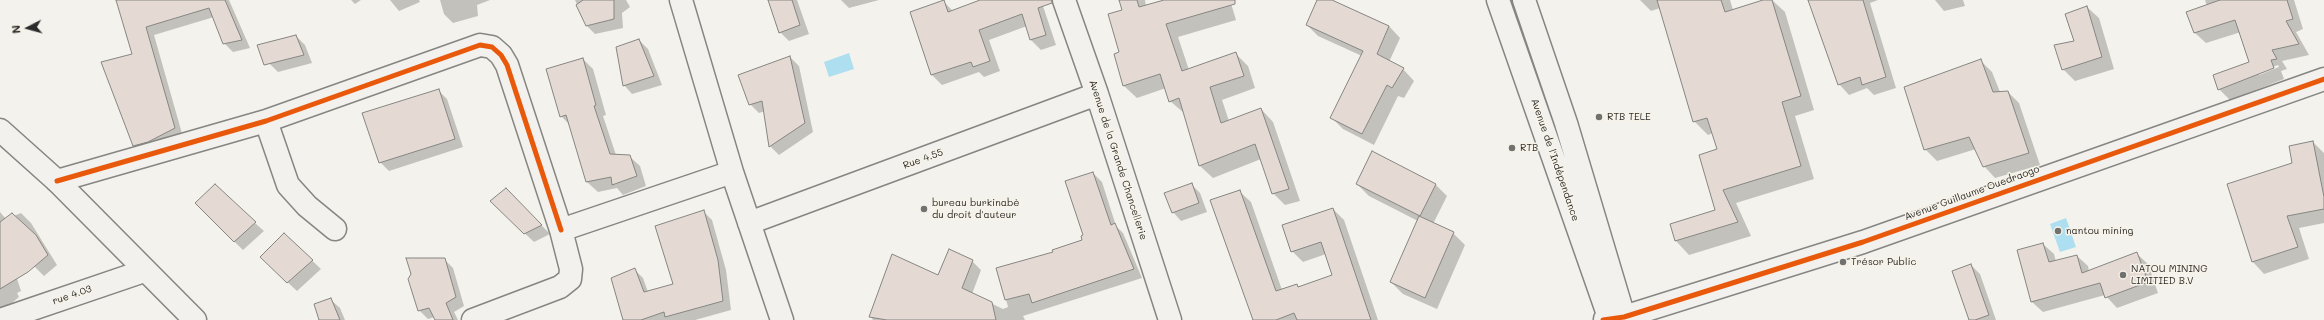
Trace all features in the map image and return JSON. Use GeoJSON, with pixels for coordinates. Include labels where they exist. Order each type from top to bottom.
{"type":"FeatureCollection","features":[{"type":"Feature","properties":{"kind":"main road"},"geometry":{"type":"LineString","coordinates":[[681,0],[732,172],[782,320]]}},
{"type":"Feature","properties":{"kind":"main road","name":"Avenue de la Grande Chancellerie"},"geometry":{"type":"LineString","coordinates":[[1064,0],[1097,94],[1170,320]]}},
{"type":"Feature","properties":{"kind":"main road","name":"Avenue de l'Indépendance"},"geometry":{"type":"LineString","coordinates":[[1498,0],[1614,319]]}},
{"type":"Feature","properties":{"kind":"main road","name":"Avenue de l'Indépendance"},"geometry":{"type":"LineString","coordinates":[[1524,0],[1566,123],[1614,319]]}},
{"type":"Feature","properties":{"kind":"main road"},"geometry":{"type":"LineString","coordinates":[[57,181],[266,121],[480,45],[492,47],[501,55],[507,65],[561,230],[571,269],[570,280],[560,287],[473,320]]}},
{"type":"Feature","properties":{"kind":"main road","name":"Avenue Guillaume Ouedraogo"},"geometry":{"type":"LineString","coordinates":[[1614,319],[1863,242],[2324,79]]}},
{"type":"Feature","properties":{"kind":"main road","name":"Rue 4.55"},"geometry":{"type":"LineString","coordinates":[[749,223],[1097,94]]}},
{"type":"Feature","properties":{"kind":"main road"},"geometry":{"type":"LineString","coordinates":[[266,121],[288,185],[307,206],[335,229]]}},
{"type":"Feature","properties":{"kind":"main road"},"geometry":{"type":"LineString","coordinates":[[0,130],[57,181],[144,271],[195,320]]}},
{"type":"Feature","properties":{"kind":"main road"},"geometry":{"type":"LineString","coordinates":[[561,230],[732,172]]}},
{"type":"Feature","properties":{"kind":"main road","name":"rue 4.03"},"geometry":{"type":"LineString","coordinates":[[0,320],[144,271]]}},
{"type":"Feature","properties":{"kind":"water"},"geometry":{"type":"Polygon","coordinates":[[[849,53],[854,69],[829,77],[824,62],[849,53]]]}},
{"type":"Feature","properties":{"kind":"water"},"geometry":{"type":"Polygon","coordinates":[[[2066,218],[2076,247],[2060,252],[2050,224],[2066,218]]]}},
{"type":"Feature","properties":{"kind":"building"},"geometry":{"type":"Polygon","coordinates":[[[116,0],[225,0],[242,40],[223,44],[209,8],[146,27],[175,128],[148,142],[133,146],[101,62],[132,54],[116,0]]]}},
{"type":"Feature","properties":{"kind":"building"},"geometry":{"type":"Polygon","coordinates":[[[583,0],[614,0],[614,19],[586,26],[576,5],[583,0]]]}},
{"type":"Feature","properties":{"kind":"building"},"geometry":{"type":"Polygon","coordinates":[[[768,0],[792,0],[800,25],[779,33],[768,0]]]}},
{"type":"Feature","properties":{"kind":"building"},"geometry":{"type":"Polygon","coordinates":[[[944,0],[948,12],[980,0],[1052,0],[1052,3],[1038,8],[1046,35],[1030,40],[1022,14],[979,30],[990,61],[973,67],[971,62],[931,75],[910,12],[944,0]]]}},
{"type":"Feature","properties":{"kind":"building"},"geometry":{"type":"Polygon","coordinates":[[[1119,0],[1137,0],[1139,7],[1164,0],[1235,0],[1235,4],[1166,24],[1182,71],[1236,52],[1244,76],[1210,87],[1221,123],[1261,108],[1289,189],[1272,194],[1255,144],[1199,166],[1179,98],[1169,102],[1160,74],[1123,86],[1114,54],[1119,52],[1108,14],[1122,10],[1119,0]]]}},
{"type":"Feature","properties":{"kind":"building"},"geometry":{"type":"Polygon","coordinates":[[[1317,0],[1332,0],[1389,26],[1377,54],[1404,68],[1392,88],[1387,85],[1362,134],[1330,118],[1363,51],[1306,25],[1317,0]]]}},
{"type":"Feature","properties":{"kind":"building"},"geometry":{"type":"Polygon","coordinates":[[[1657,0],[1721,0],[1725,12],[1763,0],[1772,0],[1801,96],[1782,102],[1801,166],[1723,190],[1738,222],[1675,241],[1670,224],[1715,210],[1699,155],[1717,149],[1707,118],[1693,122],[1657,0]]]}},
{"type":"Feature","properties":{"kind":"building"},"geometry":{"type":"Polygon","coordinates":[[[1808,0],[1863,0],[1886,77],[1862,85],[1860,77],[1838,85],[1808,0]]]}},
{"type":"Feature","properties":{"kind":"building"},"geometry":{"type":"Polygon","coordinates":[[[2220,0],[2287,0],[2293,19],[2286,21],[2299,44],[2272,50],[2277,59],[2271,60],[2274,68],[2218,90],[2213,75],[2249,62],[2235,20],[2194,33],[2186,12],[2220,0]]]}},
{"type":"Feature","properties":{"kind":"building"},"geometry":{"type":"Polygon","coordinates":[[[2087,6],[2102,57],[2062,70],[2054,45],[2074,41],[2065,14],[2087,6]]]}},
{"type":"Feature","properties":{"kind":"building"},"geometry":{"type":"Polygon","coordinates":[[[296,35],[304,55],[264,65],[257,45],[296,35]]]}},
{"type":"Feature","properties":{"kind":"building"},"geometry":{"type":"Polygon","coordinates":[[[639,39],[654,76],[623,86],[616,47],[639,39]]]}},
{"type":"Feature","properties":{"kind":"building"},"geometry":{"type":"Polygon","coordinates":[[[790,56],[805,123],[769,147],[762,101],[749,105],[738,75],[790,56]]]}},
{"type":"Feature","properties":{"kind":"building"},"geometry":{"type":"Polygon","coordinates":[[[583,58],[596,105],[594,106],[610,154],[630,155],[637,176],[612,185],[611,177],[586,182],[566,115],[560,117],[546,69],[583,58]]]}},
{"type":"Feature","properties":{"kind":"building"},"geometry":{"type":"Polygon","coordinates":[[[1981,59],[1993,92],[2008,91],[2029,153],[1983,167],[1969,137],[1924,150],[1904,87],[1981,59]]]}},
{"type":"Feature","properties":{"kind":"building"},"geometry":{"type":"Polygon","coordinates":[[[439,89],[455,139],[379,163],[362,113],[439,89]]]}},
{"type":"Feature","properties":{"kind":"building"},"geometry":{"type":"Polygon","coordinates":[[[2313,141],[2324,197],[2324,209],[2287,216],[2298,247],[2252,262],[2227,184],[2292,163],[2289,146],[2313,141]]]}},
{"type":"Feature","properties":{"kind":"building"},"geometry":{"type":"Polygon","coordinates":[[[1372,151],[1436,184],[1420,216],[1356,184],[1372,151]]]}},
{"type":"Feature","properties":{"kind":"building"},"geometry":{"type":"Polygon","coordinates":[[[1093,172],[1111,225],[1115,223],[1134,269],[1032,303],[1029,294],[1005,300],[996,268],[1053,252],[1052,250],[1082,240],[1081,236],[1083,235],[1065,181],[1093,172]]]}},
{"type":"Feature","properties":{"kind":"building"},"geometry":{"type":"Polygon","coordinates":[[[1192,183],[1199,203],[1172,213],[1164,193],[1192,183]]]}},
{"type":"Feature","properties":{"kind":"building"},"geometry":{"type":"Polygon","coordinates":[[[215,184],[256,222],[234,242],[195,203],[215,184]]]}},
{"type":"Feature","properties":{"kind":"building"},"geometry":{"type":"Polygon","coordinates":[[[506,188],[542,225],[524,234],[490,201],[506,188]]]}},
{"type":"Feature","properties":{"kind":"building"},"geometry":{"type":"Polygon","coordinates":[[[1240,190],[1276,291],[1297,284],[1298,287],[1332,275],[1321,242],[1291,252],[1282,225],[1333,208],[1371,320],[1297,320],[1294,313],[1276,320],[1253,320],[1210,200],[1240,190]]]}},
{"type":"Feature","properties":{"kind":"building"},"geometry":{"type":"Polygon","coordinates":[[[704,210],[718,260],[723,301],[665,317],[664,312],[641,320],[623,320],[611,278],[635,268],[644,292],[673,284],[655,226],[704,210]]]}},
{"type":"Feature","properties":{"kind":"building"},"geometry":{"type":"Polygon","coordinates":[[[12,213],[36,235],[48,255],[28,272],[0,289],[0,222],[12,213]]]}},
{"type":"Feature","properties":{"kind":"building"},"geometry":{"type":"Polygon","coordinates":[[[1419,216],[1454,232],[1425,298],[1390,282],[1419,216]]]}},
{"type":"Feature","properties":{"kind":"building"},"geometry":{"type":"Polygon","coordinates":[[[284,233],[313,260],[287,283],[260,257],[284,233]]]}},
{"type":"Feature","properties":{"kind":"building"},"geometry":{"type":"Polygon","coordinates":[[[2043,243],[2049,262],[2077,255],[2082,273],[2137,252],[2148,282],[2105,298],[2100,283],[2031,302],[2017,250],[2043,243]]]}},
{"type":"Feature","properties":{"kind":"building"},"geometry":{"type":"Polygon","coordinates":[[[949,249],[973,260],[962,288],[992,302],[996,320],[887,320],[869,317],[892,254],[938,275],[949,249]]]}},
{"type":"Feature","properties":{"kind":"building"},"geometry":{"type":"Polygon","coordinates":[[[406,258],[445,258],[456,297],[446,303],[453,320],[435,320],[429,308],[418,311],[408,279],[411,274],[406,258]]]}},
{"type":"Feature","properties":{"kind":"building"},"geometry":{"type":"Polygon","coordinates":[[[1971,264],[1989,315],[1975,320],[1969,320],[1952,271],[1971,264]]]}},
{"type":"Feature","properties":{"kind":"building"},"geometry":{"type":"Polygon","coordinates":[[[331,298],[340,320],[319,320],[314,304],[331,298]]]}},
{"type":"Feature","properties":{"kind":"cycle path"},"geometry":{"type":"LineString","coordinates":[[57,181],[266,121],[480,45],[492,47],[501,55],[507,65],[561,230]]}},
{"type":"Feature","properties":{"kind":"cycle path"},"geometry":{"type":"LineString","coordinates":[[1603,320],[1624,317],[1863,242],[2324,79]]}},
{"type":"Feature","properties":{"kind":"place","name":"RTB TELE"},"geometry":{"type":"Point","coordinates":[1599,117]}},
{"type":"Feature","properties":{"kind":"place","name":"RTB"},"geometry":{"type":"Point","coordinates":[1512,148]}},
{"type":"Feature","properties":{"kind":"place","name":"bureau burkinabè du droit d'auteur"},"geometry":{"type":"Point","coordinates":[924,209]}},
{"type":"Feature","properties":{"kind":"place","name":"nantou mining"},"geometry":{"type":"Point","coordinates":[2058,231]}},
{"type":"Feature","properties":{"kind":"place","name":"Trésor Public"},"geometry":{"type":"Point","coordinates":[1843,262]}},
{"type":"Feature","properties":{"kind":"place","name":"NATOU MINING LIMITIED B.V"},"geometry":{"type":"Point","coordinates":[2123,275]}}]}
